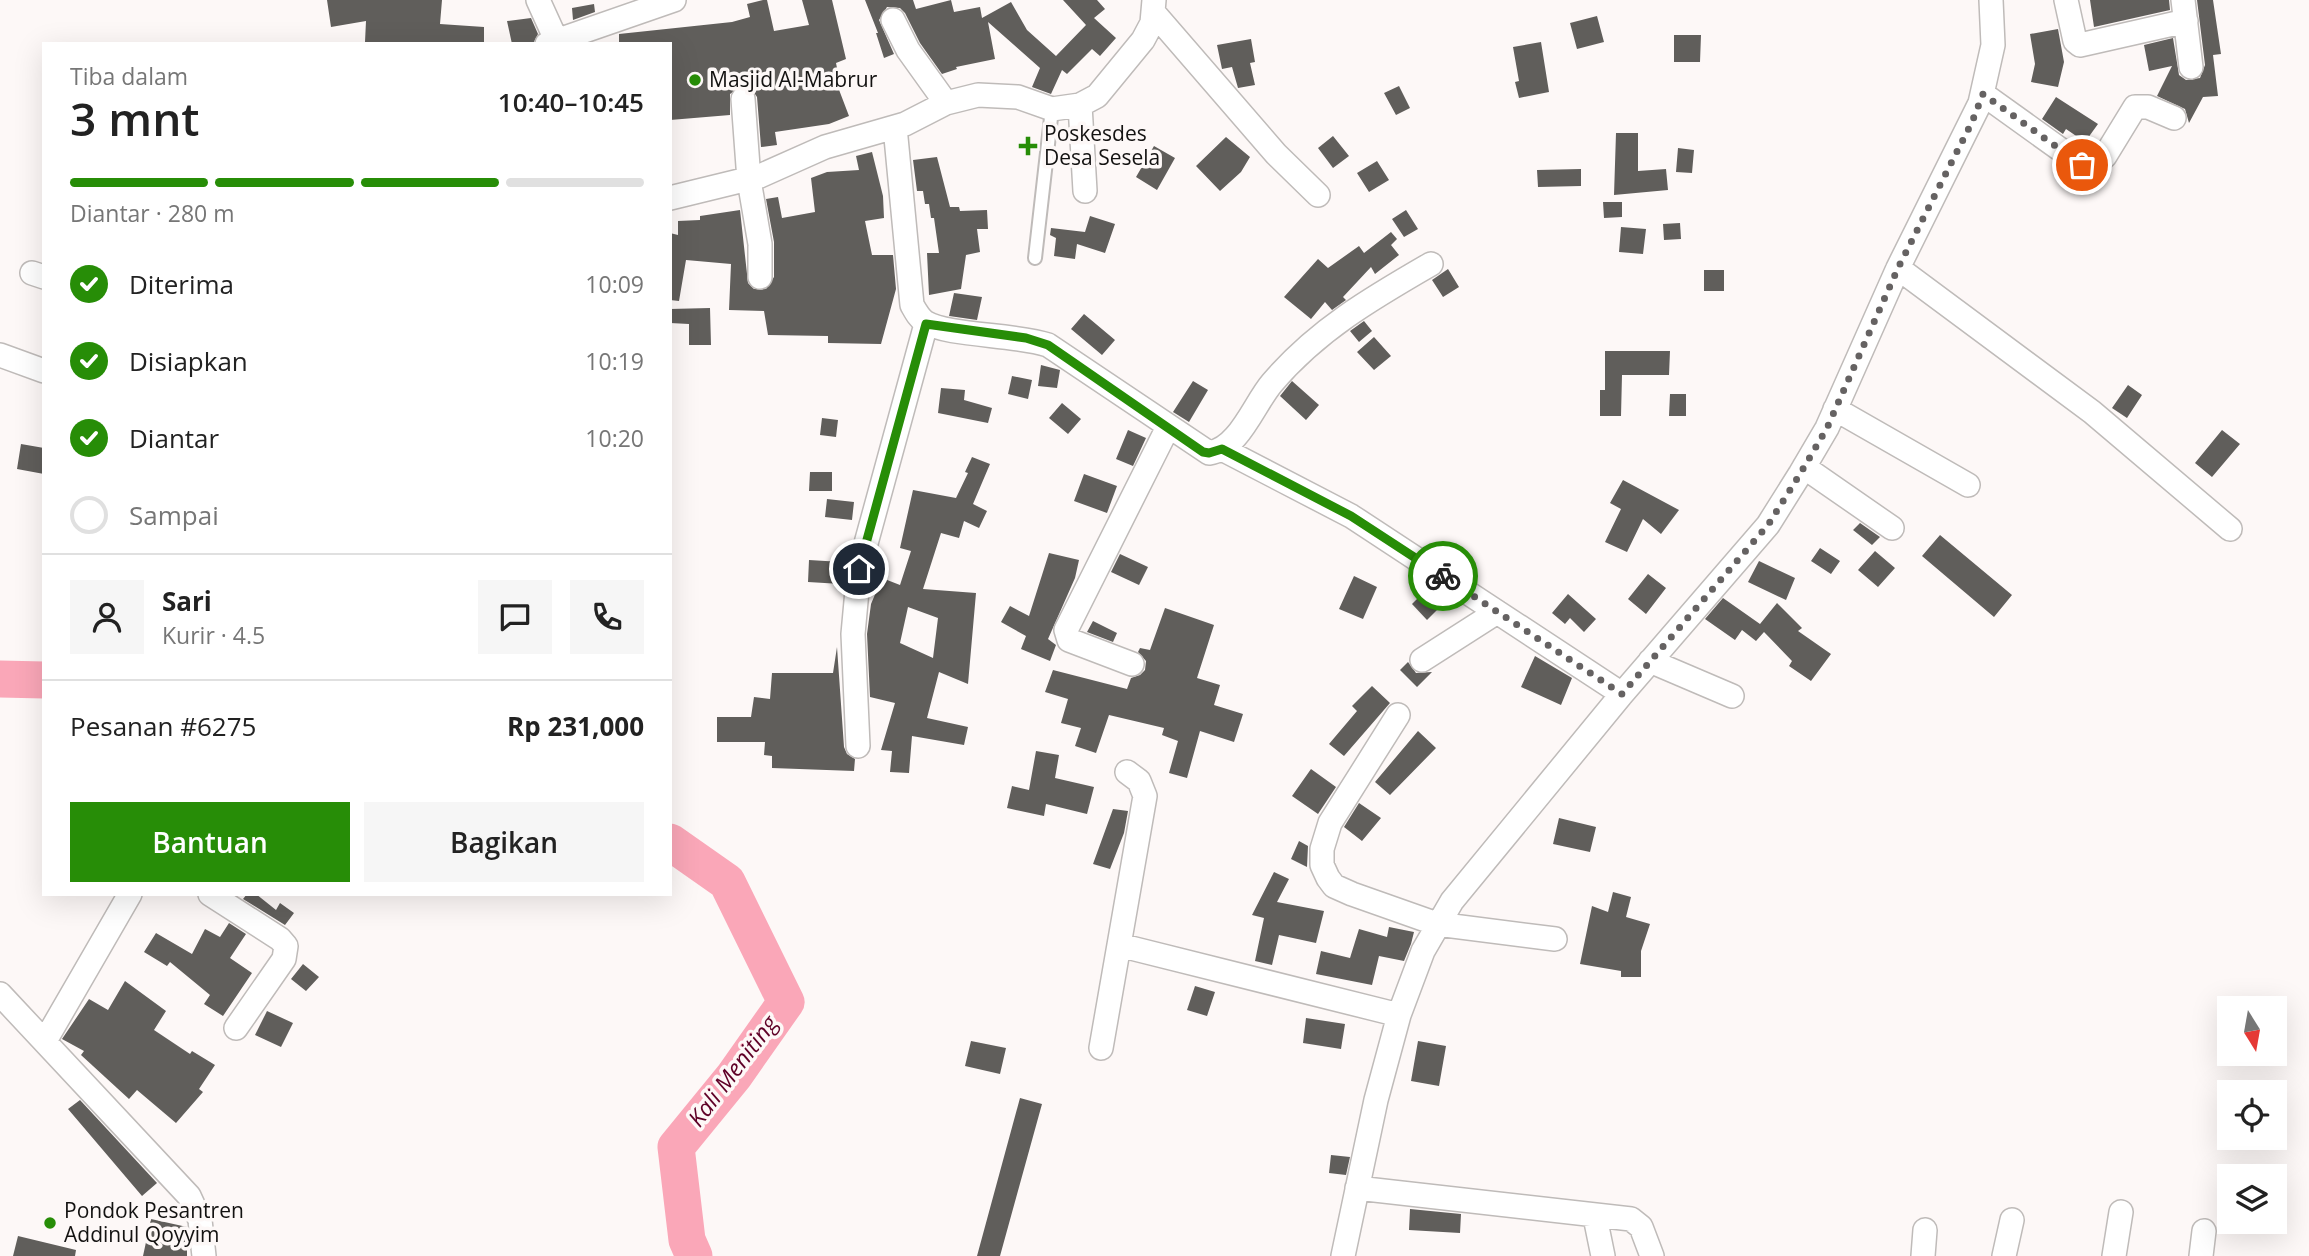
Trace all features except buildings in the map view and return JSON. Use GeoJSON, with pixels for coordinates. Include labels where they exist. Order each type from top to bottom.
{"type":"FeatureCollection","features":[{"type":"Feature","properties":{"kind":"street"},"geometry":{"type":"LineString","coordinates":[[538,0],[554,42]]}},
{"type":"Feature","properties":{"kind":"street"},"geometry":{"type":"LineString","coordinates":[[557,42],[674,0]]}},
{"type":"Feature","properties":{"kind":"street"},"geometry":{"type":"LineString","coordinates":[[1343,1256],[1399,1015],[1415,970],[1437,924],[1452,901],[1622,694],[1768,525],[1804,467],[1835,409],[1898,268],[1972,122],[1983,94],[1993,45],[1991,0]]}},
{"type":"Feature","properties":{"kind":"street"},"geometry":{"type":"LineString","coordinates":[[2066,0],[2075,41],[2080,45],[2184,11],[2191,66]]}},
{"type":"Feature","properties":{"kind":"street"},"geometry":{"type":"LineString","coordinates":[[672,198],[749,180],[825,147],[895,127],[946,103],[995,94],[1018,97],[1052,109],[1080,105],[1097,96],[1143,40],[1154,7]]}},
{"type":"Feature","properties":{"kind":"street"},"geometry":{"type":"LineString","coordinates":[[1154,7],[1276,154],[1318,195]]}},
{"type":"Feature","properties":{"kind":"street"},"geometry":{"type":"LineString","coordinates":[[893,20],[908,50],[946,103]]}},
{"type":"Feature","properties":{"kind":"street"},"geometry":{"type":"LineString","coordinates":[[1983,94],[2082,165],[2092,168],[2105,156],[2135,107],[2148,107],[2174,118]]}},
{"type":"Feature","properties":{"kind":"street"},"geometry":{"type":"LineString","coordinates":[[743,99],[749,180],[760,244],[760,277]]}},
{"type":"Feature","properties":{"kind":"street"},"geometry":{"type":"LineString","coordinates":[[1080,105],[1085,191]]}},
{"type":"Feature","properties":{"kind":"street"},"geometry":{"type":"LineString","coordinates":[[895,127],[912,305],[926,324],[1026,338],[1048,345],[1203,452],[1222,449],[1233,440],[1258,400],[1297,353],[1356,307],[1432,264]]}},
{"type":"Feature","properties":{"kind":"street"},"geometry":{"type":"LineString","coordinates":[[1898,268],[2092,412],[2230,529]]}},
{"type":"Feature","properties":{"kind":"street"},"geometry":{"type":"LineString","coordinates":[[858,746],[853,634],[859,569],[926,324]]}},
{"type":"Feature","properties":{"kind":"street"},"geometry":{"type":"LineString","coordinates":[[0,355],[42,371]]}},
{"type":"Feature","properties":{"kind":"street"},"geometry":{"type":"LineString","coordinates":[[1835,409],[1968,485]]}},
{"type":"Feature","properties":{"kind":"street"},"geometry":{"type":"LineString","coordinates":[[1132,664],[1069,640],[1066,630],[1168,427]]}},
{"type":"Feature","properties":{"kind":"street"},"geometry":{"type":"LineString","coordinates":[[1222,449],[1351,516],[1622,694]]}},
{"type":"Feature","properties":{"kind":"street"},"geometry":{"type":"LineString","coordinates":[[1804,467],[1892,528]]}},
{"type":"Feature","properties":{"kind":"street"},"geometry":{"type":"LineString","coordinates":[[1422,660],[1497,612]]}},
{"type":"Feature","properties":{"kind":"street"},"geometry":{"type":"LineString","coordinates":[[1650,661],[1732,696]]}},
{"type":"Feature","properties":{"kind":"street"},"geometry":{"type":"LineString","coordinates":[[1398,715],[1331,822],[1322,849],[1322,865],[1334,886],[1437,924],[1555,939]]}},
{"type":"Feature","properties":{"kind":"street"},"geometry":{"type":"LineString","coordinates":[[1101,1048],[1145,796],[1139,781],[1127,772]]}},
{"type":"Feature","properties":{"kind":"street"},"geometry":{"type":"LineString","coordinates":[[45,1041],[129,896]]}},
{"type":"Feature","properties":{"kind":"street"},"geometry":{"type":"LineString","coordinates":[[221,897],[286,946],[284,959],[236,1028]]}},
{"type":"Feature","properties":{"kind":"street"},"geometry":{"type":"LineString","coordinates":[[1119,945],[1399,1015]]}},
{"type":"Feature","properties":{"kind":"street"},"geometry":{"type":"LineString","coordinates":[[0,994],[189,1196],[200,1220],[204,1256]]}},
{"type":"Feature","properties":{"kind":"street"},"geometry":{"type":"LineString","coordinates":[[1357,1188],[1637,1221],[1652,1256]]}},
{"type":"Feature","properties":{"kind":"street"},"geometry":{"type":"LineString","coordinates":[[2114,1256],[2121,1212]]}},
{"type":"Feature","properties":{"kind":"street"},"geometry":{"type":"LineString","coordinates":[[1595,1217],[1603,1256]]}},
{"type":"Feature","properties":{"kind":"street"},"geometry":{"type":"LineString","coordinates":[[2004,1256],[2012,1220]]}},
{"type":"Feature","properties":{"kind":"street"},"geometry":{"type":"LineString","coordinates":[[1923,1256],[1925,1230]]}},
{"type":"Feature","properties":{"kind":"street"},"geometry":{"type":"LineString","coordinates":[[2201,1256],[2204,1231]]}},
{"type":"Feature","properties":{"kind":"lane"},"geometry":{"type":"LineString","coordinates":[[1035,258],[1052,109]]}},
{"type":"Feature","properties":{"kind":"waterway","name":"Kali Meniting"},"geometry":{"type":"LineString","coordinates":[[0,679],[42,680]]}},
{"type":"Feature","properties":{"kind":"waterway","name":"Kali Meniting"},"geometry":{"type":"LineString","coordinates":[[672,843],[727,882],[786,1002],[734,1076],[676,1147],[687,1240],[694,1256]]}},
{"type":"Feature","properties":{"kind":"way so far"},"geometry":{"type":"LineString","coordinates":[[1443,576],[1622,694],[1768,525],[1800,474],[1827,428],[1898,268],[1972,122],[1983,94],[2082,165]]}},
{"type":"Feature","properties":{"kind":"place","name":"Masjid Al-Mabrur"},"geometry":{"type":"Point","coordinates":[695,80]}},
{"type":"Feature","properties":{"kind":"place","name":"Poskesdes Desa Sesela"},"geometry":{"type":"Point","coordinates":[1028,146]}},
{"type":"Feature","properties":{"kind":"place","name":"Pondok Pesantren Addinul Qoyyim"},"geometry":{"type":"Point","coordinates":[50,1223]}},
{"type":"Feature","properties":{"kind":"route"},"geometry":{"type":"LineString","coordinates":[[859,569],[926,324],[1026,338],[1048,345],[1203,452],[1217,452],[1222,449],[1265,471],[1351,516],[1443,576]]}}]}
